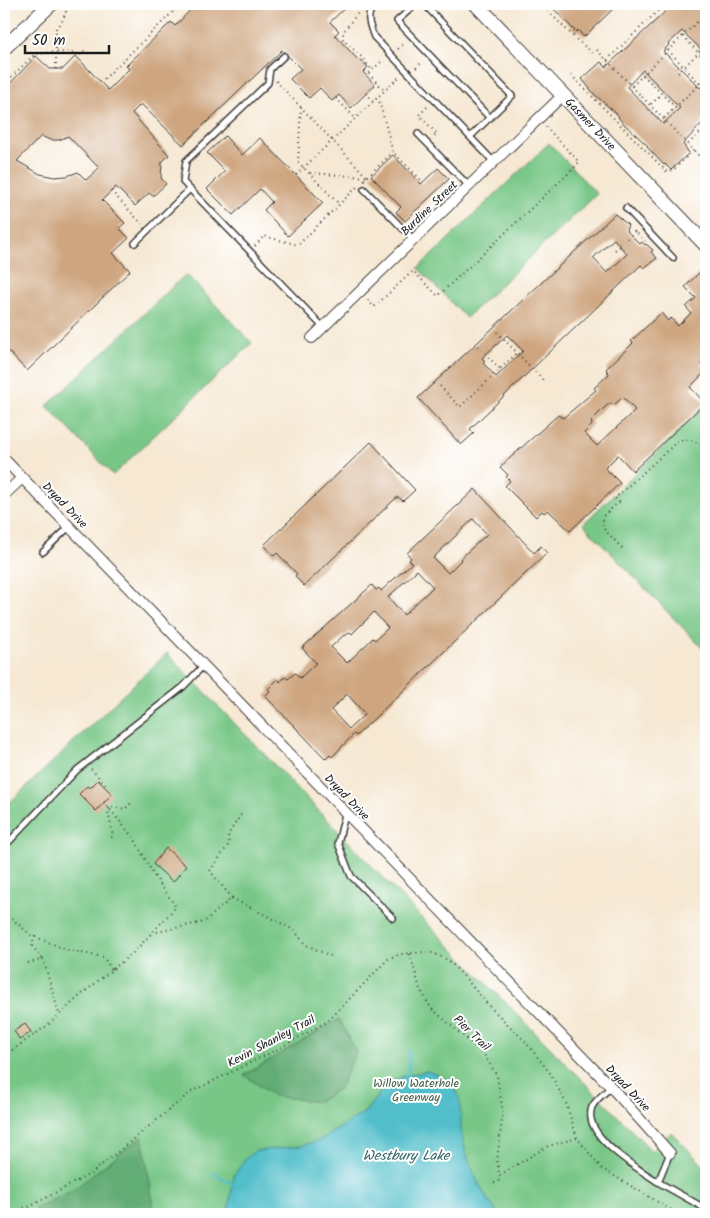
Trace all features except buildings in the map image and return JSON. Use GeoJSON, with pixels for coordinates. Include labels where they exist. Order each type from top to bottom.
{"type":"FeatureCollection","features":[{"type":"Feature","properties":{"kind":"street"},"geometry":{"type":"LineString","coordinates":[[4,48],[55,4]]}},
{"type":"Feature","properties":{"kind":"street","name":"Gasmer Drive"},"geometry":{"type":"LineString","coordinates":[[476,4],[706,245]]}},
{"type":"Feature","properties":{"kind":"street","name":"Burdine Street"},"geometry":{"type":"LineString","coordinates":[[312,338],[563,95]]}},
{"type":"Feature","properties":{"kind":"street","name":"Dryad Drive"},"geometry":{"type":"LineString","coordinates":[[4,460],[611,1087],[670,1152]]}},
{"type":"Feature","properties":{"kind":"street"},"geometry":{"type":"LineString","coordinates":[[4,495],[22,478]]}},
{"type":"Feature","properties":{"kind":"lane"},"geometry":{"type":"LineString","coordinates":[[375,4],[370,10],[368,22],[374,37],[494,162]]}},
{"type":"Feature","properties":{"kind":"lane"},"geometry":{"type":"LineString","coordinates":[[416,4],[397,21],[490,118]]}},
{"type":"Feature","properties":{"kind":"lane"},"geometry":{"type":"LineString","coordinates":[[424,4],[512,96],[470,137]]}},
{"type":"Feature","properties":{"kind":"lane"},"geometry":{"type":"LineString","coordinates":[[284,56],[270,69],[268,82],[186,161],[183,182],[323,327]]}},
{"type":"Feature","properties":{"kind":"lane"},"geometry":{"type":"LineString","coordinates":[[418,134],[469,186]]}},
{"type":"Feature","properties":{"kind":"lane"},"geometry":{"type":"LineString","coordinates":[[135,243],[190,189]]}},
{"type":"Feature","properties":{"kind":"lane"},"geometry":{"type":"LineString","coordinates":[[364,189],[414,240]]}},
{"type":"Feature","properties":{"kind":"lane"},"geometry":{"type":"LineString","coordinates":[[626,208],[673,258]]}},
{"type":"Feature","properties":{"kind":"lane"},"geometry":{"type":"LineString","coordinates":[[43,552],[68,527]]}},
{"type":"Feature","properties":{"kind":"lane"},"geometry":{"type":"LineString","coordinates":[[4,847],[78,770],[183,688],[203,666]]}},
{"type":"Feature","properties":{"kind":"lane"},"geometry":{"type":"LineString","coordinates":[[345,813],[338,843],[351,876],[393,918]]}},
{"type":"Feature","properties":{"kind":"lane"},"geometry":{"type":"LineString","coordinates":[[611,1087],[593,1105],[590,1116],[597,1133],[618,1156],[658,1182],[706,1209]]}},
{"type":"Feature","properties":{"kind":"lane"},"geometry":{"type":"LineString","coordinates":[[658,1182],[670,1152]]}},
{"type":"Feature","properties":{"kind":"path"},"geometry":{"type":"LineString","coordinates":[[55,4],[66,12],[56,28],[56,69]]}},
{"type":"Feature","properties":{"kind":"path"},"geometry":{"type":"LineString","coordinates":[[104,79],[181,4]]}},
{"type":"Feature","properties":{"kind":"path"},"geometry":{"type":"LineString","coordinates":[[356,4],[358,13],[343,32],[343,40],[359,54],[372,70]]}},
{"type":"Feature","properties":{"kind":"path"},"geometry":{"type":"LineString","coordinates":[[541,4],[578,42],[593,53]]}},
{"type":"Feature","properties":{"kind":"path"},"geometry":{"type":"LineString","coordinates":[[606,60],[665,4]]}},
{"type":"Feature","properties":{"kind":"path"},"geometry":{"type":"LineString","coordinates":[[632,86],[706,13]]}},
{"type":"Feature","properties":{"kind":"path"},"geometry":{"type":"LineString","coordinates":[[683,36],[706,61]]}},
{"type":"Feature","properties":{"kind":"path"},"geometry":{"type":"LineString","coordinates":[[400,47],[407,40]]}},
{"type":"Feature","properties":{"kind":"path"},"geometry":{"type":"LineString","coordinates":[[4,84],[34,54],[56,52],[79,56],[86,49]]}},
{"type":"Feature","properties":{"kind":"path"},"geometry":{"type":"LineString","coordinates":[[597,50],[700,157]]}},
{"type":"Feature","properties":{"kind":"path"},"geometry":{"type":"LineString","coordinates":[[668,50],[700,84]]}},
{"type":"Feature","properties":{"kind":"path"},"geometry":{"type":"LineString","coordinates":[[678,73],[702,50]]}},
{"type":"Feature","properties":{"kind":"path"},"geometry":{"type":"LineString","coordinates":[[418,66],[425,60]]}},
{"type":"Feature","properties":{"kind":"path"},"geometry":{"type":"LineString","coordinates":[[368,73],[382,61]]}},
{"type":"Feature","properties":{"kind":"path"},"geometry":{"type":"LineString","coordinates":[[365,70],[384,90]]}},
{"type":"Feature","properties":{"kind":"path"},"geometry":{"type":"LineString","coordinates":[[270,74],[367,177]]}},
{"type":"Feature","properties":{"kind":"path"},"geometry":{"type":"LineString","coordinates":[[572,75],[667,172],[673,170],[694,150]]}},
{"type":"Feature","properties":{"kind":"path"},"geometry":{"type":"LineString","coordinates":[[643,75],[675,108]]}},
{"type":"Feature","properties":{"kind":"path"},"geometry":{"type":"LineString","coordinates":[[296,175],[399,77]]}},
{"type":"Feature","properties":{"kind":"path"},"geometry":{"type":"LineString","coordinates":[[664,119],[706,78]]}},
{"type":"Feature","properties":{"kind":"path"},"geometry":{"type":"LineString","coordinates":[[366,94],[373,101]]}},
{"type":"Feature","properties":{"kind":"path"},"geometry":{"type":"LineString","coordinates":[[650,104],[662,94]]}},
{"type":"Feature","properties":{"kind":"path"},"geometry":{"type":"LineString","coordinates":[[378,96],[393,152],[422,181]]}},
{"type":"Feature","properties":{"kind":"path"},"geometry":{"type":"LineString","coordinates":[[336,98],[355,118]]}},
{"type":"Feature","properties":{"kind":"path"},"geometry":{"type":"LineString","coordinates":[[301,107],[298,162],[340,204]]}},
{"type":"Feature","properties":{"kind":"path"},"geometry":{"type":"LineString","coordinates":[[427,107],[419,115],[437,134],[428,143]]}},
{"type":"Feature","properties":{"kind":"path"},"geometry":{"type":"LineString","coordinates":[[368,300],[374,307],[413,270],[438,296],[579,162],[538,119]]}},
{"type":"Feature","properties":{"kind":"path"},"geometry":{"type":"LineString","coordinates":[[688,144],[706,127]]}},
{"type":"Feature","properties":{"kind":"path"},"geometry":{"type":"LineString","coordinates":[[250,251],[264,236],[298,245],[393,152]]}},
{"type":"Feature","properties":{"kind":"path"},"geometry":{"type":"LineString","coordinates":[[309,173],[367,177]]}},
{"type":"Feature","properties":{"kind":"path"},"geometry":{"type":"LineString","coordinates":[[111,191],[148,230]]}},
{"type":"Feature","properties":{"kind":"path"},"geometry":{"type":"LineString","coordinates":[[627,239],[635,231],[652,248],[658,242]]}},
{"type":"Feature","properties":{"kind":"path"},"geometry":{"type":"LineString","coordinates":[[614,250],[620,246]]}},
{"type":"Feature","properties":{"kind":"path"},"geometry":{"type":"LineString","coordinates":[[497,332],[544,381]]}},
{"type":"Feature","properties":{"kind":"path"},"geometry":{"type":"LineString","coordinates":[[478,346],[500,370]]}},
{"type":"Feature","properties":{"kind":"path"},"geometry":{"type":"LineString","coordinates":[[440,386],[460,407],[517,353]]}},
{"type":"Feature","properties":{"kind":"path"},"geometry":{"type":"LineString","coordinates":[[622,548],[603,528],[603,516],[619,502],[615,498],[679,440],[689,439],[700,443],[706,450]]}},
{"type":"Feature","properties":{"kind":"path"},"geometry":{"type":"LineString","coordinates":[[86,764],[105,784],[104,786]]}},
{"type":"Feature","properties":{"kind":"path"},"geometry":{"type":"LineString","coordinates":[[4,1056],[48,1025],[134,952],[176,907],[153,874],[135,840],[104,802]]}},
{"type":"Feature","properties":{"kind":"path"},"geometry":{"type":"LineString","coordinates":[[108,807],[125,810],[132,802]]}},
{"type":"Feature","properties":{"kind":"path"},"geometry":{"type":"LineString","coordinates":[[108,807],[114,836],[111,838]]}},
{"type":"Feature","properties":{"kind":"path"},"geometry":{"type":"LineString","coordinates":[[242,813],[228,835],[229,844],[210,871],[232,898],[294,930],[306,945],[331,956],[333,954]]}},
{"type":"Feature","properties":{"kind":"path"},"geometry":{"type":"LineString","coordinates":[[152,933],[204,922],[232,898]]}},
{"type":"Feature","properties":{"kind":"path"},"geometry":{"type":"LineString","coordinates":[[4,912],[34,936],[67,950],[103,957],[112,970]]}},
{"type":"Feature","properties":{"kind":"path"},"geometry":{"type":"LineString","coordinates":[[34,936],[32,946],[42,959],[60,1015]]}},
{"type":"Feature","properties":{"kind":"path","name":"Kevin Shanley Trail"},"geometry":{"type":"LineString","coordinates":[[4,1210],[17,1210],[31,1206],[92,1173],[191,1092],[276,1050],[328,1020],[389,958],[401,954],[425,952],[433,953],[448,960],[462,973],[488,1005],[524,1041],[550,1073],[566,1103],[578,1138],[600,1168],[672,1213],[678,1214]]}},
{"type":"Feature","properties":{"kind":"path","name":"Pier Trail"},"geometry":{"type":"LineString","coordinates":[[410,954],[420,989],[432,1008],[483,1053],[497,1076],[503,1112],[497,1160],[500,1175]]}},
{"type":"Feature","properties":{"kind":"path"},"geometry":{"type":"LineString","coordinates":[[28,963],[42,959]]}},
{"type":"Feature","properties":{"kind":"path"},"geometry":{"type":"LineString","coordinates":[[4,1066],[6,1069],[4,1071]]}},
{"type":"Feature","properties":{"kind":"path"},"geometry":{"type":"LineString","coordinates":[[491,1185],[500,1180],[500,1175],[548,1146],[578,1138]]}},
{"type":"Feature","properties":{"kind":"green space"},"geometry":{"type":"Polygon","coordinates":[[[549,143],[597,194],[466,318],[418,268],[549,143]]]}},
{"type":"Feature","properties":{"kind":"green space"},"geometry":{"type":"Polygon","coordinates":[[[186,274],[252,343],[113,475],[47,406],[186,274]]]}},
{"type":"Feature","properties":{"kind":"green space"},"geometry":{"type":"Polygon","coordinates":[[[706,405],[706,652],[583,524],[706,405]]]}},
{"type":"Feature","properties":{"kind":"green space","name":"Willow Waterhole Greenway"},"geometry":{"type":"Polygon","coordinates":[[[167,653],[418,914],[652,1151],[671,1132],[706,1168],[706,1214],[4,1214],[4,808],[167,653]]]}},
{"type":"Feature","properties":{"kind":"green space"},"geometry":{"type":"Polygon","coordinates":[[[339,1019],[356,1052],[339,1089],[318,1102],[274,1096],[244,1075],[339,1019]]]}},
{"type":"Feature","properties":{"kind":"green space"},"geometry":{"type":"Polygon","coordinates":[[[142,1136],[155,1214],[41,1214],[34,1209],[73,1190],[142,1136]]]}},
{"type":"Feature","properties":{"kind":"water","name":"Westbury Lake"},"geometry":{"type":"Polygon","coordinates":[[[427,1071],[451,1084],[457,1092],[464,1145],[470,1163],[487,1199],[498,1214],[228,1214],[234,1175],[246,1158],[255,1151],[300,1146],[320,1140],[365,1112],[391,1082],[404,1076],[427,1071]]]}},
{"type":"Feature","properties":{"kind":"waterway"},"geometry":{"type":"LineString","coordinates":[[408,1078],[409,1051]]}},
{"type":"Feature","properties":{"kind":"waterway"},"geometry":{"type":"LineString","coordinates":[[213,1173],[236,1186]]}}]}
